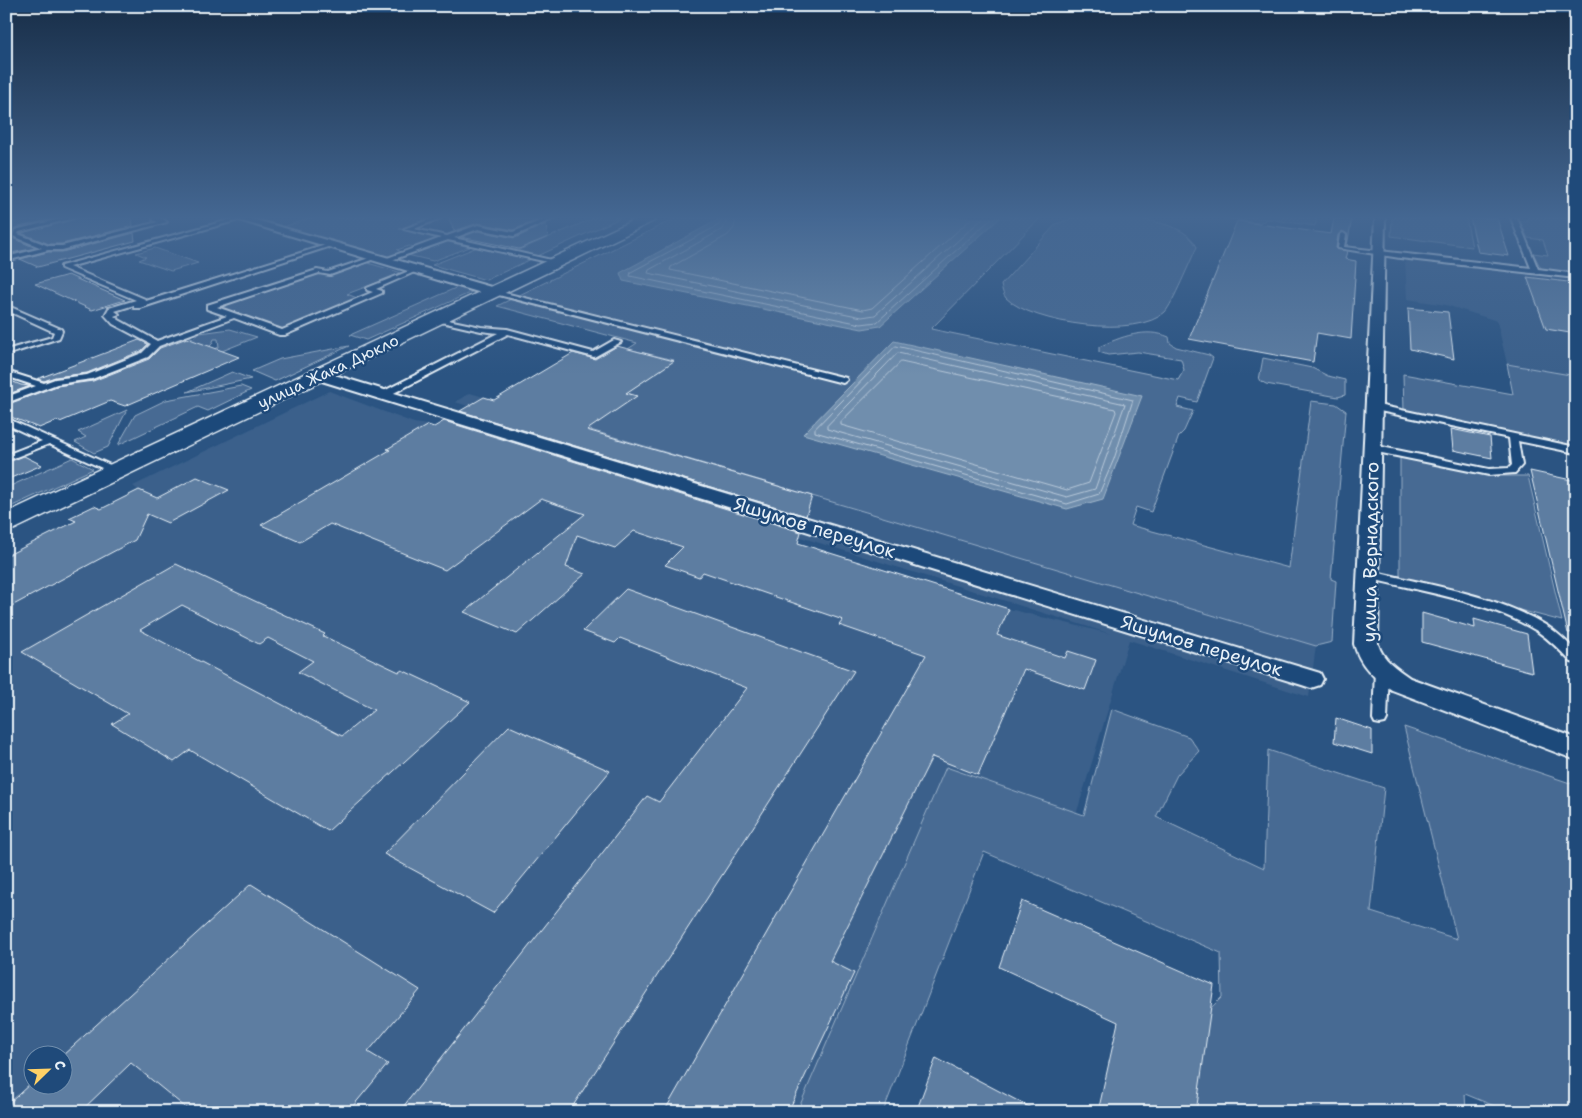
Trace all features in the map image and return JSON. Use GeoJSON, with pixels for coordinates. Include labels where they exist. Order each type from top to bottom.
{"type":"FeatureCollection","features":[{"type":"Feature","properties":{"kind":"street"},"geometry":{"type":"LineString","coordinates":[[417,270],[493,292]]}},
{"type":"Feature","properties":{"kind":"street","name":"улица Жака Дюкло"},"geometry":{"type":"LineString","coordinates":[[6,523],[540,270]]}},
{"type":"Feature","properties":{"kind":"street","name":"улица Вернадского"},"geometry":{"type":"LineString","coordinates":[[1377,270],[1366,644],[1369,657],[1382,670],[1402,684],[1576,749]]}},
{"type":"Feature","properties":{"kind":"street","name":"Яшумов переулок"},"geometry":{"type":"LineString","coordinates":[[318,375],[1311,678]]}},
{"type":"Feature","properties":{"kind":"lane"},"geometry":{"type":"LineString","coordinates":[[72,270],[143,300],[112,310],[109,315]]}},
{"type":"Feature","properties":{"kind":"lane"},"geometry":{"type":"LineString","coordinates":[[109,315],[251,270]]}},
{"type":"Feature","properties":{"kind":"lane"},"geometry":{"type":"LineString","coordinates":[[341,270],[328,274],[319,271],[210,307],[282,333],[380,292],[369,289],[416,270]]}},
{"type":"Feature","properties":{"kind":"lane"},"geometry":{"type":"LineString","coordinates":[[1536,270],[1576,276]]}},
{"type":"Feature","properties":{"kind":"lane"},"geometry":{"type":"LineString","coordinates":[[1561,274],[1576,272]]}},
{"type":"Feature","properties":{"kind":"lane"},"geometry":{"type":"LineString","coordinates":[[493,292],[843,380]]}},
{"type":"Feature","properties":{"kind":"lane"},"geometry":{"type":"LineString","coordinates":[[6,307],[58,331],[55,338],[6,353]]}},
{"type":"Feature","properties":{"kind":"lane"},"geometry":{"type":"LineString","coordinates":[[109,315],[116,322],[156,344]]}},
{"type":"Feature","properties":{"kind":"lane"},"geometry":{"type":"LineString","coordinates":[[6,400],[45,386],[88,377],[145,355],[156,344],[234,316]]}},
{"type":"Feature","properties":{"kind":"lane"},"geometry":{"type":"LineString","coordinates":[[437,319],[481,329],[507,331],[594,355],[617,342]]}},
{"type":"Feature","properties":{"kind":"lane"},"geometry":{"type":"LineString","coordinates":[[383,395],[507,331]]}},
{"type":"Feature","properties":{"kind":"lane"},"geometry":{"type":"LineString","coordinates":[[6,373],[45,386]]}},
{"type":"Feature","properties":{"kind":"lane"},"geometry":{"type":"LineString","coordinates":[[1373,407],[1576,450]]}},
{"type":"Feature","properties":{"kind":"lane"},"geometry":{"type":"LineString","coordinates":[[6,421],[116,471]]}},
{"type":"Feature","properties":{"kind":"lane"},"geometry":{"type":"LineString","coordinates":[[1372,448],[1489,472],[1512,471],[1517,465],[1513,437]]}},
{"type":"Feature","properties":{"kind":"lane"},"geometry":{"type":"LineString","coordinates":[[6,458],[49,441]]}},
{"type":"Feature","properties":{"kind":"lane"},"geometry":{"type":"LineString","coordinates":[[1368,574],[1477,603],[1515,616],[1538,627],[1576,659]]}},
{"type":"Feature","properties":{"kind":"lane"},"geometry":{"type":"LineString","coordinates":[[1380,719],[1382,670]]}},
{"type":"Feature","properties":{"kind":"shaded area"},"geometry":{"type":"Polygon","coordinates":[[[347,270],[392,270],[402,273],[347,294],[357,298],[284,330],[218,307],[320,273],[330,276],[347,270]]]}},
{"type":"Feature","properties":{"kind":"shaded area"},"geometry":{"type":"Polygon","coordinates":[[[451,270],[507,270],[486,280],[451,270]]]}},
{"type":"Feature","properties":{"kind":"shaded area"},"geometry":{"type":"Polygon","coordinates":[[[570,270],[989,270],[931,329],[1178,380],[1184,370],[1181,359],[1138,352],[1108,355],[1099,352],[1099,347],[1133,334],[1151,333],[1169,337],[1170,343],[1176,347],[1209,355],[1213,358],[1197,402],[1180,398],[1177,407],[1193,411],[1184,431],[1179,436],[1151,512],[1136,507],[1130,525],[1289,568],[1311,401],[1336,404],[1346,411],[1331,579],[1336,581],[1332,642],[1316,646],[587,429],[636,396],[625,392],[674,360],[628,349],[637,343],[497,306],[570,270]]]}},
{"type":"Feature","properties":{"kind":"shaded area"},"geometry":{"type":"Polygon","coordinates":[[[1014,270],[1187,270],[1165,312],[1151,320],[1132,325],[1085,325],[1038,315],[1019,307],[1006,298],[1001,285],[1014,270]]]}},
{"type":"Feature","properties":{"kind":"shaded area"},"geometry":{"type":"Polygon","coordinates":[[[1406,270],[1512,270],[1576,279],[1576,376],[1507,364],[1497,321],[1446,305],[1407,299],[1406,270]]]}},
{"type":"Feature","properties":{"kind":"shaded area"},"geometry":{"type":"Polygon","coordinates":[[[1543,270],[1575,270],[1559,272],[1543,270]]]}},
{"type":"Feature","properties":{"kind":"shaded area"},"geometry":{"type":"Polygon","coordinates":[[[460,286],[476,290],[366,340],[350,335],[460,286]]]}},
{"type":"Feature","properties":{"kind":"shaded area"},"geometry":{"type":"Polygon","coordinates":[[[230,329],[257,337],[222,351],[215,349],[219,347],[218,339],[214,339],[206,350],[163,350],[159,346],[186,335],[193,338],[200,333],[230,329]]]}},
{"type":"Feature","properties":{"kind":"shaded area"},"geometry":{"type":"Polygon","coordinates":[[[349,346],[275,381],[252,371],[280,359],[349,346]]]}},
{"type":"Feature","properties":{"kind":"shaded area"},"geometry":{"type":"Polygon","coordinates":[[[628,349],[674,360],[626,392],[637,396],[588,430],[1316,646],[1309,697],[1129,640],[1076,815],[982,781],[853,1112],[6,1112],[6,549],[14,552],[75,522],[69,518],[94,506],[101,509],[138,490],[133,486],[329,391],[414,423],[428,425],[1009,609],[1111,634],[537,455],[564,435],[455,402],[470,393],[494,400],[602,364],[628,349]]]}},
{"type":"Feature","properties":{"kind":"shaded area"},"geometry":{"type":"Polygon","coordinates":[[[1263,358],[1312,368],[1328,376],[1345,380],[1345,395],[1338,397],[1266,384],[1259,380],[1263,358]]]}},
{"type":"Feature","properties":{"kind":"shaded area"},"geometry":{"type":"Polygon","coordinates":[[[1507,364],[1576,376],[1576,447],[1404,411],[1403,374],[1513,394],[1507,364]]]}},
{"type":"Feature","properties":{"kind":"shaded area"},"geometry":{"type":"Polygon","coordinates":[[[232,372],[251,379],[187,392],[232,372]]]}},
{"type":"Feature","properties":{"kind":"shaded area"},"geometry":{"type":"Polygon","coordinates":[[[241,386],[251,390],[208,411],[198,407],[118,445],[135,415],[166,400],[241,386]]]}},
{"type":"Feature","properties":{"kind":"shaded area"},"geometry":{"type":"Polygon","coordinates":[[[127,410],[108,447],[94,453],[75,442],[86,437],[78,432],[127,410]]]}},
{"type":"Feature","properties":{"kind":"shaded area"},"geometry":{"type":"Polygon","coordinates":[[[1400,457],[1492,476],[1528,476],[1562,621],[1400,579],[1400,457]]]}},
{"type":"Feature","properties":{"kind":"shaded area"},"geometry":{"type":"Polygon","coordinates":[[[72,458],[93,469],[6,509],[6,488],[72,458]]]}},
{"type":"Feature","properties":{"kind":"shaded area"},"geometry":{"type":"Polygon","coordinates":[[[1112,709],[1189,737],[1199,751],[1177,775],[1156,817],[1264,868],[1268,750],[1384,788],[1371,912],[1457,939],[1404,727],[1576,785],[1576,1112],[1509,1112],[1465,1094],[1466,1112],[1173,1112],[1158,1060],[1222,997],[1221,953],[984,852],[883,1112],[797,1112],[946,767],[1084,815],[1112,709]]]}},
{"type":"Feature","properties":{"kind":"water"},"geometry":{"type":"Polygon","coordinates":[[[625,270],[942,270],[880,326],[862,329],[623,281],[620,273],[625,270]]]}},
{"type":"Feature","properties":{"kind":"water"},"geometry":{"type":"Polygon","coordinates":[[[894,341],[1142,396],[1103,499],[1067,509],[803,434],[894,341]]]}},
{"type":"Feature","properties":{"kind":"building"},"geometry":{"type":"Polygon","coordinates":[[[1217,270],[1355,270],[1351,339],[1317,333],[1313,362],[1189,339],[1217,270]]]}},
{"type":"Feature","properties":{"kind":"building"},"geometry":{"type":"Polygon","coordinates":[[[68,275],[125,300],[92,310],[35,284],[68,275]]]}},
{"type":"Feature","properties":{"kind":"building"},"geometry":{"type":"Polygon","coordinates":[[[1527,277],[1576,283],[1576,334],[1546,329],[1527,277]]]}},
{"type":"Feature","properties":{"kind":"building"},"geometry":{"type":"Polygon","coordinates":[[[1408,308],[1448,312],[1454,359],[1410,349],[1408,308]]]}},
{"type":"Feature","properties":{"kind":"building"},"geometry":{"type":"Polygon","coordinates":[[[187,338],[239,357],[125,406],[110,401],[60,422],[56,421],[39,428],[6,415],[6,405],[57,386],[93,381],[149,359],[160,348],[187,338]]]}},
{"type":"Feature","properties":{"kind":"building"},"geometry":{"type":"Polygon","coordinates":[[[139,340],[148,344],[141,351],[87,373],[55,377],[44,381],[37,379],[139,340]]]}},
{"type":"Feature","properties":{"kind":"building"},"geometry":{"type":"Polygon","coordinates":[[[617,346],[674,361],[626,393],[637,396],[587,430],[812,496],[806,516],[460,411],[484,397],[494,400],[573,353],[595,359],[617,346]]]}},
{"type":"Feature","properties":{"kind":"building"},"geometry":{"type":"Polygon","coordinates":[[[6,379],[21,385],[30,386],[6,395],[6,379]]]}},
{"type":"Feature","properties":{"kind":"building"},"geometry":{"type":"Polygon","coordinates":[[[444,421],[801,532],[798,543],[1009,609],[997,635],[1065,658],[1068,651],[1096,660],[1085,690],[1024,669],[978,775],[932,757],[830,961],[854,973],[788,1112],[664,1112],[926,655],[839,625],[843,620],[703,572],[699,577],[665,565],[683,547],[634,531],[615,548],[577,535],[566,567],[585,574],[517,634],[464,612],[585,514],[541,499],[445,570],[330,524],[300,542],[261,525],[390,450],[387,449],[428,425],[434,427],[444,421]]]}},
{"type":"Feature","properties":{"kind":"building"},"geometry":{"type":"Polygon","coordinates":[[[1451,429],[1490,437],[1492,458],[1453,450],[1451,429]]]}},
{"type":"Feature","properties":{"kind":"building"},"geometry":{"type":"Polygon","coordinates":[[[24,456],[42,465],[6,480],[6,463],[24,456]]]}},
{"type":"Feature","properties":{"kind":"building"},"geometry":{"type":"Polygon","coordinates":[[[1530,471],[1576,481],[1576,632],[1568,633],[1530,471]]]}},
{"type":"Feature","properties":{"kind":"building"},"geometry":{"type":"Polygon","coordinates":[[[197,477],[229,490],[168,523],[147,514],[135,540],[6,609],[6,556],[76,521],[69,518],[94,506],[101,509],[139,490],[157,498],[197,477]]]}},
{"type":"Feature","properties":{"kind":"building"},"geometry":{"type":"Polygon","coordinates":[[[176,564],[325,634],[323,636],[399,672],[402,670],[470,702],[328,831],[190,750],[174,762],[112,724],[128,714],[22,652],[176,564]],[[182,605],[140,630],[342,736],[374,710],[298,672],[313,661],[268,638],[259,644],[182,605]]]}},
{"type":"Feature","properties":{"kind":"building"},"geometry":{"type":"Polygon","coordinates":[[[626,589],[854,671],[569,1112],[399,1112],[647,796],[659,802],[747,688],[620,638],[615,643],[583,631],[626,589]]]}},
{"type":"Feature","properties":{"kind":"building"},"geometry":{"type":"Polygon","coordinates":[[[1422,613],[1475,628],[1474,619],[1527,634],[1532,672],[1422,642],[1422,613]]]}},
{"type":"Feature","properties":{"kind":"building"},"geometry":{"type":"Polygon","coordinates":[[[1336,718],[1372,730],[1372,754],[1334,742],[1336,718]]]}},
{"type":"Feature","properties":{"kind":"building"},"geometry":{"type":"Polygon","coordinates":[[[509,726],[610,771],[493,913],[384,854],[509,726]]]}},
{"type":"Feature","properties":{"kind":"building"},"geometry":{"type":"Polygon","coordinates":[[[251,884],[420,990],[368,1052],[388,1064],[348,1112],[191,1112],[131,1063],[80,1112],[6,1112],[6,1106],[22,1091],[22,1096],[72,1096],[72,1047],[251,884]]]}},
{"type":"Feature","properties":{"kind":"building"},"geometry":{"type":"Polygon","coordinates":[[[1022,901],[1214,985],[1196,1112],[1098,1112],[1118,1022],[999,967],[1022,901]]]}},
{"type":"Feature","properties":{"kind":"building"},"geometry":{"type":"Polygon","coordinates":[[[936,1058],[1039,1112],[916,1112],[936,1058]]]}}]}
